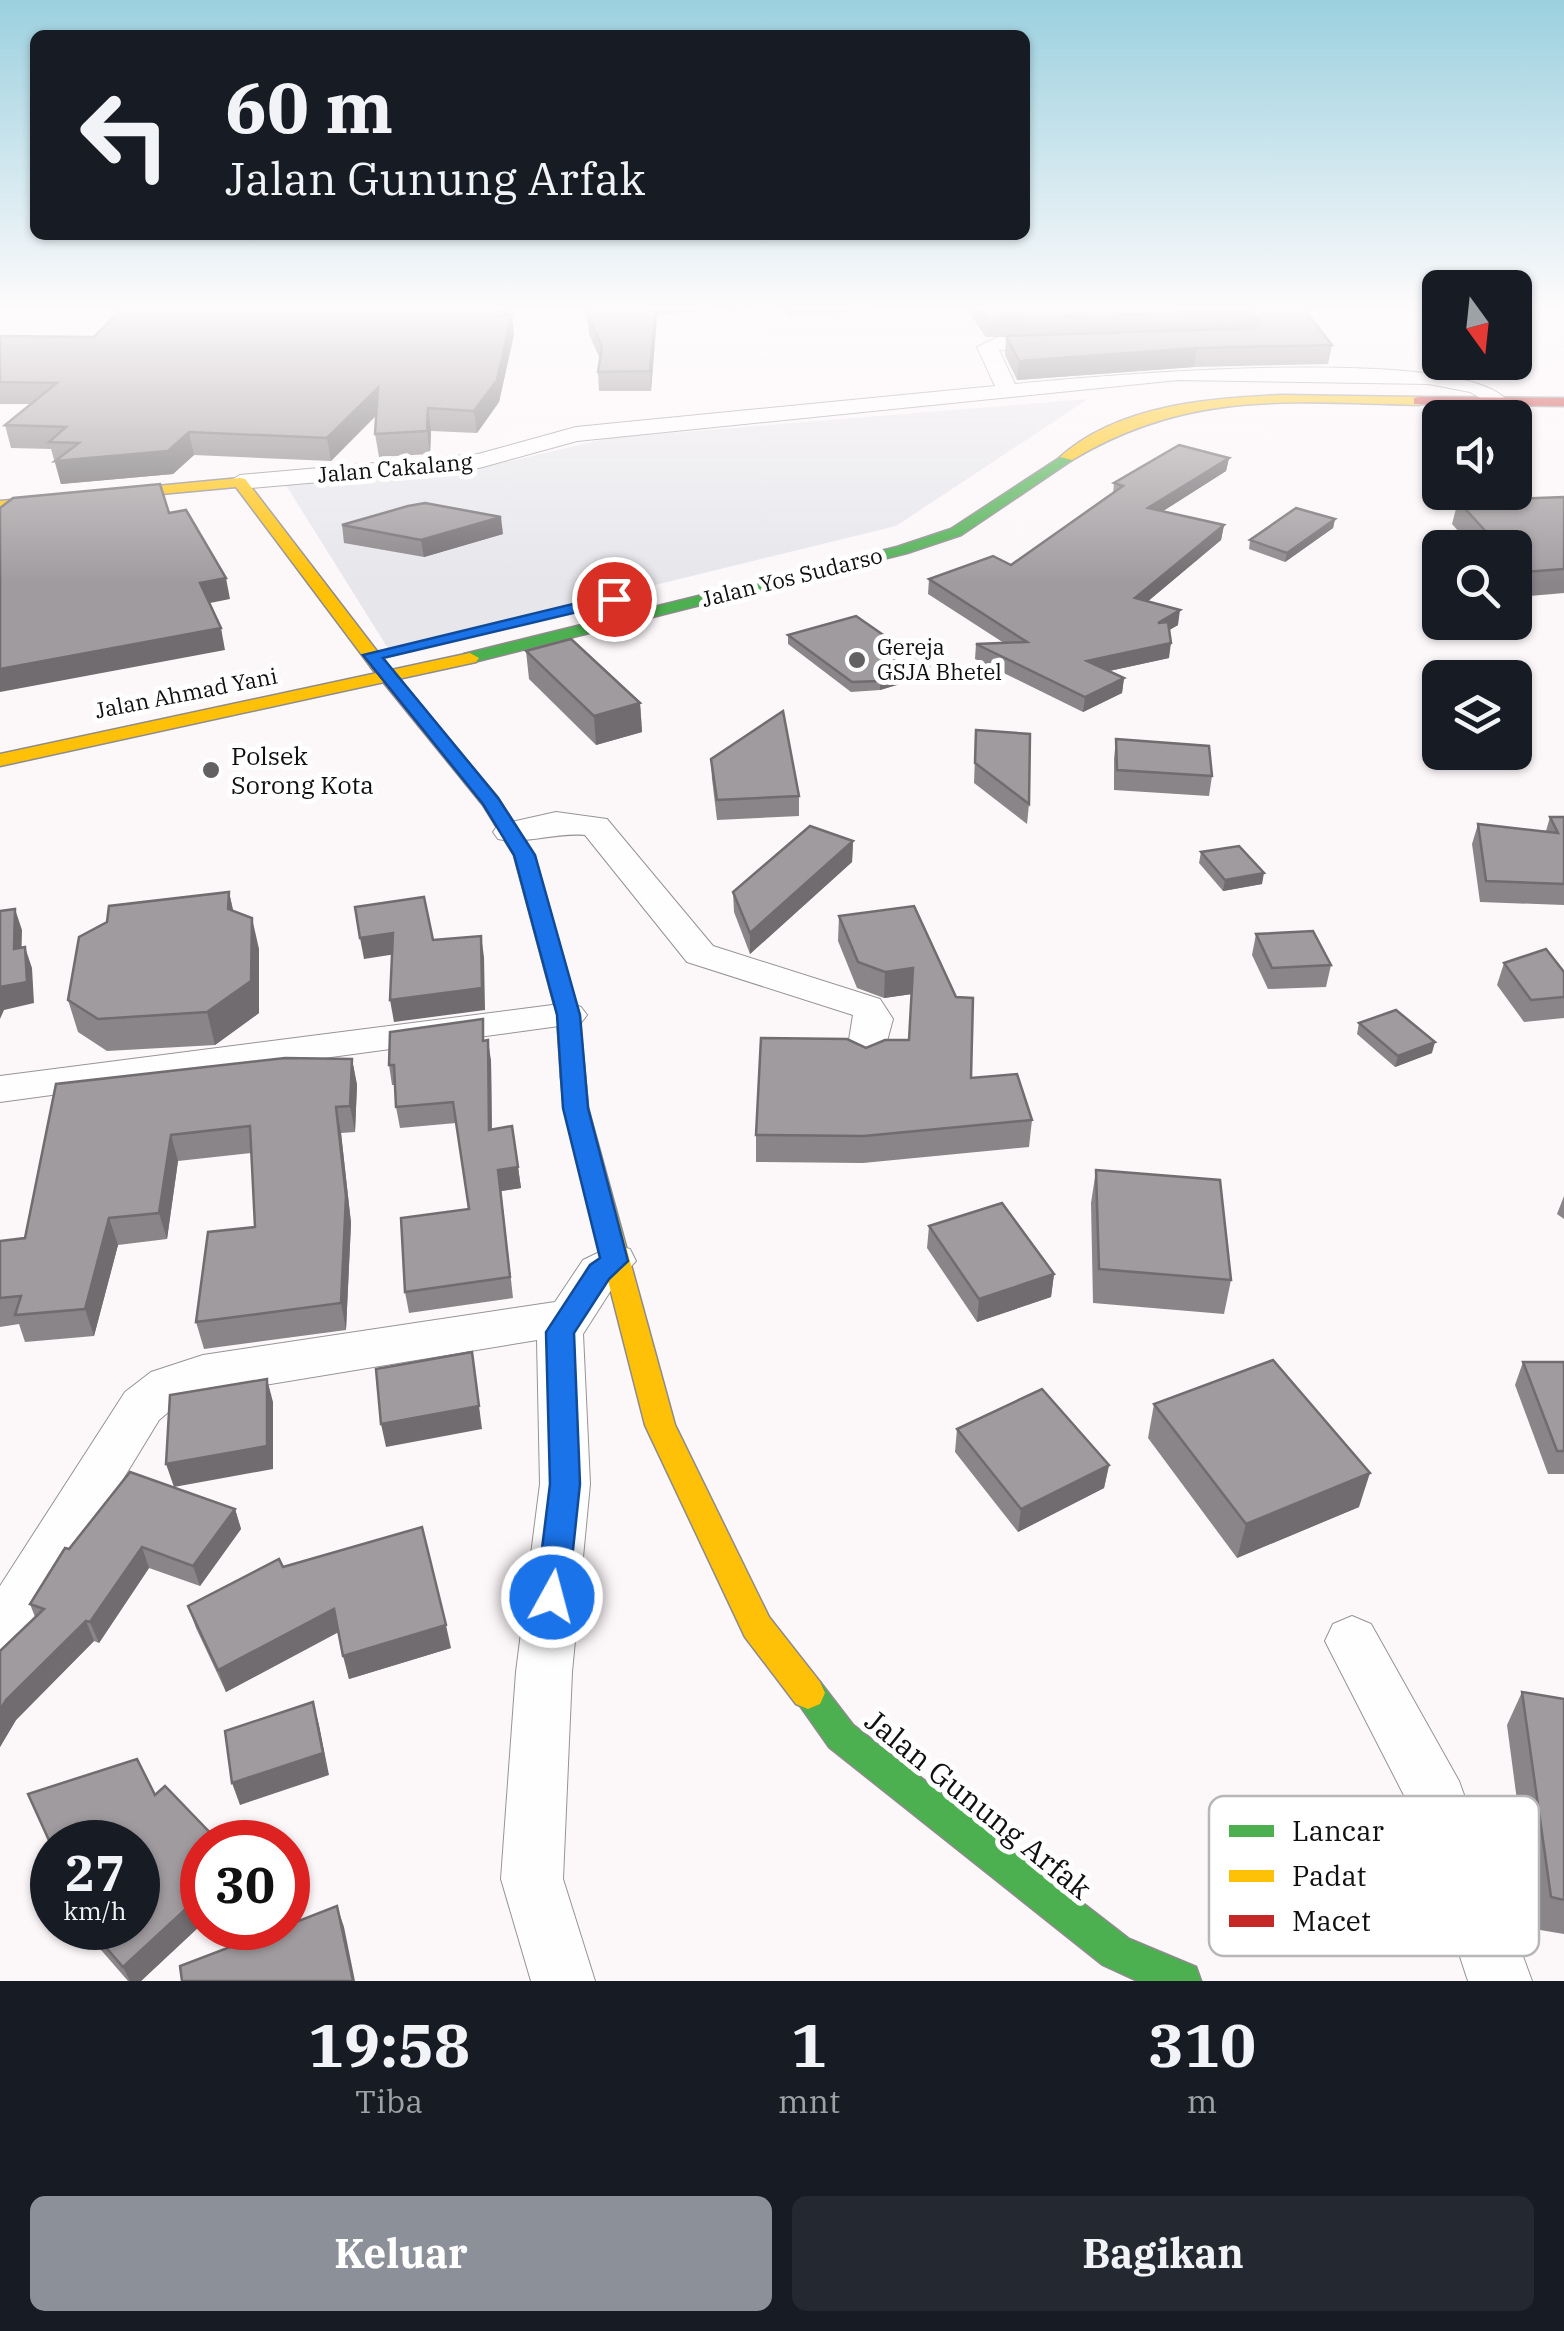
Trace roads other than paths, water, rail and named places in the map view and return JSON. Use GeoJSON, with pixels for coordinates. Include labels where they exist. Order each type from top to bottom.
{"type":"FeatureCollection","features":[{"type":"Feature","properties":{"kind":"main road","name":"Jalan Yos Sudarso"},"geometry":{"type":"LineString","coordinates":[[1079,421],[1146,399]]}},
{"type":"Feature","properties":{"kind":"main road","name":"Jalan Yos Sudarso"},"geometry":{"type":"LineString","coordinates":[[0,760],[388,678],[835,568],[956,532],[996,509],[1093,438],[1154,413],[1241,400],[1276,399]]}},
{"type":"Feature","properties":{"kind":"main road","name":"Jalan Yos Sudarso"},"geometry":{"type":"LineString","coordinates":[[1533,399],[1564,402]]}},
{"type":"Feature","properties":{"kind":"main road","name":"Jalan Yos Sudarso"},"geometry":{"type":"LineString","coordinates":[[538,616],[884,534],[930,518],[996,476]]}},
{"type":"Feature","properties":{"kind":"main road"},"geometry":{"type":"LineString","coordinates":[[0,505],[240,482]]}},
{"type":"Feature","properties":{"kind":"main road","name":"Jalan Gunung Arfak"},"geometry":{"type":"LineString","coordinates":[[240,482],[388,678],[471,776],[524,855],[568,1015],[576,1108],[614,1261],[668,1442],[757,1627],[841,1736],[1116,1952],[1182,1981]]}},
{"type":"Feature","properties":{"kind":"main road"},"geometry":{"type":"LineString","coordinates":[[332,663],[408,647]]}},
{"type":"Feature","properties":{"kind":"street","name":"Jalan Cakalang"},"geometry":{"type":"LineString","coordinates":[[240,482],[478,461],[576,434],[923,399]]}},
{"type":"Feature","properties":{"kind":"street"},"geometry":{"type":"LineString","coordinates":[[510,832],[556,822],[595,826],[700,954],[866,1007],[874,1019],[866,1058]]}},
{"type":"Feature","properties":{"kind":"street"},"geometry":{"type":"LineString","coordinates":[[0,1089],[568,1015]]}},
{"type":"Feature","properties":{"kind":"street"},"geometry":{"type":"LineString","coordinates":[[563,1981],[532,1879],[544,1672],[565,1484],[560,1332],[600,1272],[614,1261]]}},
{"type":"Feature","properties":{"kind":"street"},"geometry":{"type":"LineString","coordinates":[[0,1633],[142,1406],[168,1385],[240,1368],[569,1317]]}},
{"type":"Feature","properties":{"kind":"street"},"geometry":{"type":"LineString","coordinates":[[1352,1641],[1435,1796]]}},
{"type":"Feature","properties":{"kind":"street"},"geometry":{"type":"LineString","coordinates":[[1491,1956],[1500,1981]]}},
{"type":"Feature","properties":{"kind":"place","name":"Gereja GSJA Bhetel"},"geometry":{"type":"Point","coordinates":[857,660]}},
{"type":"Feature","properties":{"kind":"place","name":"Polsek Sorong Kota"},"geometry":{"type":"Point","coordinates":[211,770]}}]}
